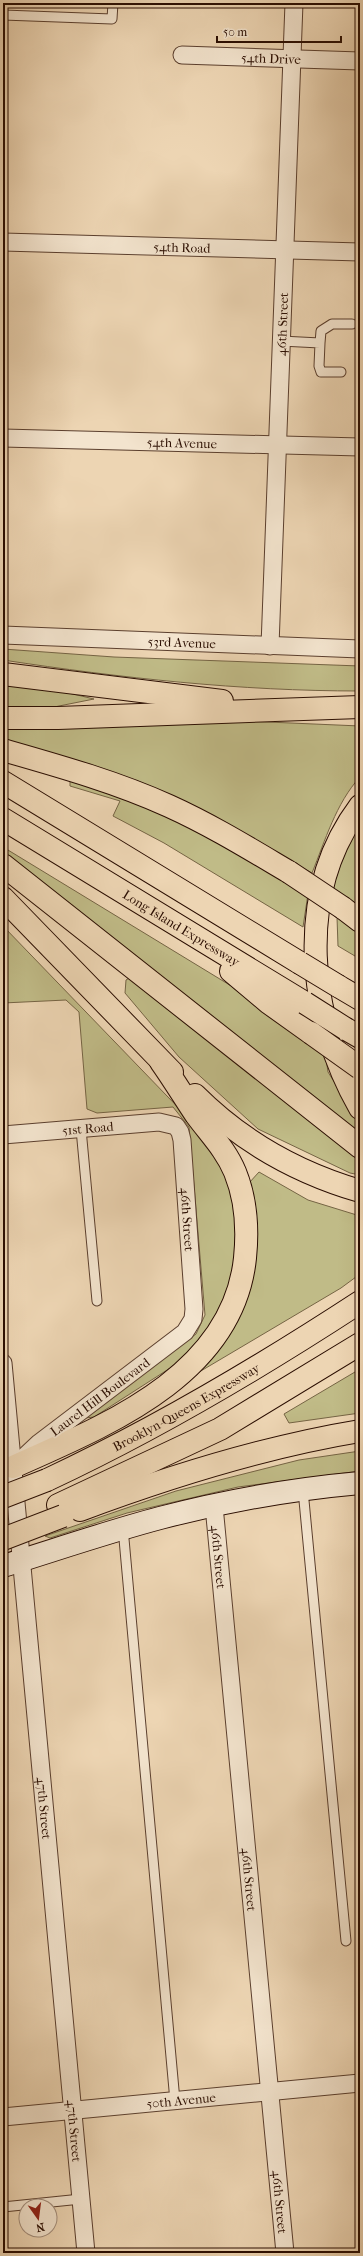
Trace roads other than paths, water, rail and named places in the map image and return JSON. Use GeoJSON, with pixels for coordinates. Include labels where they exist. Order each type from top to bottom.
{"type":"FeatureCollection","features":[{"type":"Feature","properties":{"kind":"highway"},"geometry":{"type":"LineString","coordinates":[[3,674],[299,709]]}},
{"type":"Feature","properties":{"kind":"highway"},"geometry":{"type":"LineString","coordinates":[[3,718],[58,718],[360,707]]}},
{"type":"Feature","properties":{"kind":"highway"},"geometry":{"type":"LineString","coordinates":[[3,750],[82,772],[169,806],[198,820],[289,872],[352,915]]}},
{"type":"Feature","properties":{"kind":"highway"},"geometry":{"type":"LineString","coordinates":[[3,782],[352,994]]}},
{"type":"Feature","properties":{"kind":"highway"},"geometry":{"type":"LineString","coordinates":[[360,806],[340,840],[329,868],[319,906],[315,939],[317,978],[326,1021],[340,1067],[360,1108]]}},
{"type":"Feature","properties":{"kind":"highway","name":"Long Island Expressway"},"geometry":{"type":"LineString","coordinates":[[3,819],[353,1033]]}},
{"type":"Feature","properties":{"kind":"highway"},"geometry":{"type":"LineString","coordinates":[[3,865],[360,1147]]}},
{"type":"Feature","properties":{"kind":"highway"},"geometry":{"type":"LineString","coordinates":[[3,898],[204,1105],[259,1146],[308,1173],[360,1191]]}},
{"type":"Feature","properties":{"kind":"highway"},"geometry":{"type":"LineString","coordinates":[[178,926],[268,1003],[360,1068]]}},
{"type":"Feature","properties":{"kind":"highway"},"geometry":{"type":"LineString","coordinates":[[8,1470],[83,1435],[139,1404],[170,1382],[185,1371],[208,1348],[226,1322],[233,1308],[242,1279],[246,1248],[245,1208],[239,1182],[223,1150],[161,1062]]}},
{"type":"Feature","properties":{"kind":"highway","name":"Brooklyn-Queens Expressway"},"geometry":{"type":"LineString","coordinates":[[3,1497],[47,1480],[148,1431],[224,1388],[360,1302]]}},
{"type":"Feature","properties":{"kind":"highway"},"geometry":{"type":"LineString","coordinates":[[3,1539],[61,1511],[220,1429],[360,1344]]}},
{"type":"Feature","properties":{"kind":"highway"},"geometry":{"type":"LineString","coordinates":[[3,1529],[225,1461],[293,1444],[360,1431]]}},
{"type":"Feature","properties":{"kind":"main road"},"geometry":{"type":"LineString","coordinates":[[12,1564],[123,1528],[214,1506],[303,1490],[360,1483]]}},
{"type":"Feature","properties":{"kind":"street","name":"46th Street"},"geometry":{"type":"LineString","coordinates":[[270,646],[294,3]]}},
{"type":"Feature","properties":{"kind":"street","name":"54th Drive"},"geometry":{"type":"LineString","coordinates":[[182,55],[360,61]]}},
{"type":"Feature","properties":{"kind":"street","name":"54th Road"},"geometry":{"type":"LineString","coordinates":[[3,242],[360,252]]}},
{"type":"Feature","properties":{"kind":"street","name":"54th Avenue"},"geometry":{"type":"LineString","coordinates":[[3,438],[360,447]]}},
{"type":"Feature","properties":{"kind":"street","name":"53rd Avenue"},"geometry":{"type":"LineString","coordinates":[[3,635],[360,649]]}},
{"type":"Feature","properties":{"kind":"street","name":"51st Road"},"geometry":{"type":"LineString","coordinates":[[3,1136],[159,1122],[172,1124]]}},
{"type":"Feature","properties":{"kind":"street","name":"46th Street"},"geometry":{"type":"LineString","coordinates":[[172,1124],[178,1129],[182,1140],[193,1319]]}},
{"type":"Feature","properties":{"kind":"street","name":"Laurel Hill Boulevard"},"geometry":{"type":"LineString","coordinates":[[8,1470],[39,1444],[185,1332],[193,1319]]}},
{"type":"Feature","properties":{"kind":"street","name":"47th Street"},"geometry":{"type":"LineString","coordinates":[[3,1363],[12,1564],[73,2110],[86,2253]]}},
{"type":"Feature","properties":{"kind":"street","name":"46th Street"},"geometry":{"type":"LineString","coordinates":[[214,1506],[285,2253]]}},
{"type":"Feature","properties":{"kind":"street","name":"50th Avenue"},"geometry":{"type":"LineString","coordinates":[[3,2117],[360,2083]]}},
{"type":"Feature","properties":{"kind":"lane"},"geometry":{"type":"LineString","coordinates":[[3,15],[112,19],[113,3]]}},
{"type":"Feature","properties":{"kind":"lane"},"geometry":{"type":"LineString","coordinates":[[341,372],[321,372],[319,366],[321,331],[332,324],[352,324]]}},
{"type":"Feature","properties":{"kind":"lane"},"geometry":{"type":"LineString","coordinates":[[282,341],[320,342]]}},
{"type":"Feature","properties":{"kind":"lane"},"geometry":{"type":"LineString","coordinates":[[81,1129],[97,1301]]}},
{"type":"Feature","properties":{"kind":"lane"},"geometry":{"type":"LineString","coordinates":[[303,1490],[346,1941]]}},
{"type":"Feature","properties":{"kind":"lane"},"geometry":{"type":"LineString","coordinates":[[123,1528],[175,2101]]}},
{"type":"Feature","properties":{"kind":"lane"},"geometry":{"type":"LineString","coordinates":[[3,2207],[81,2199]]}}]}
